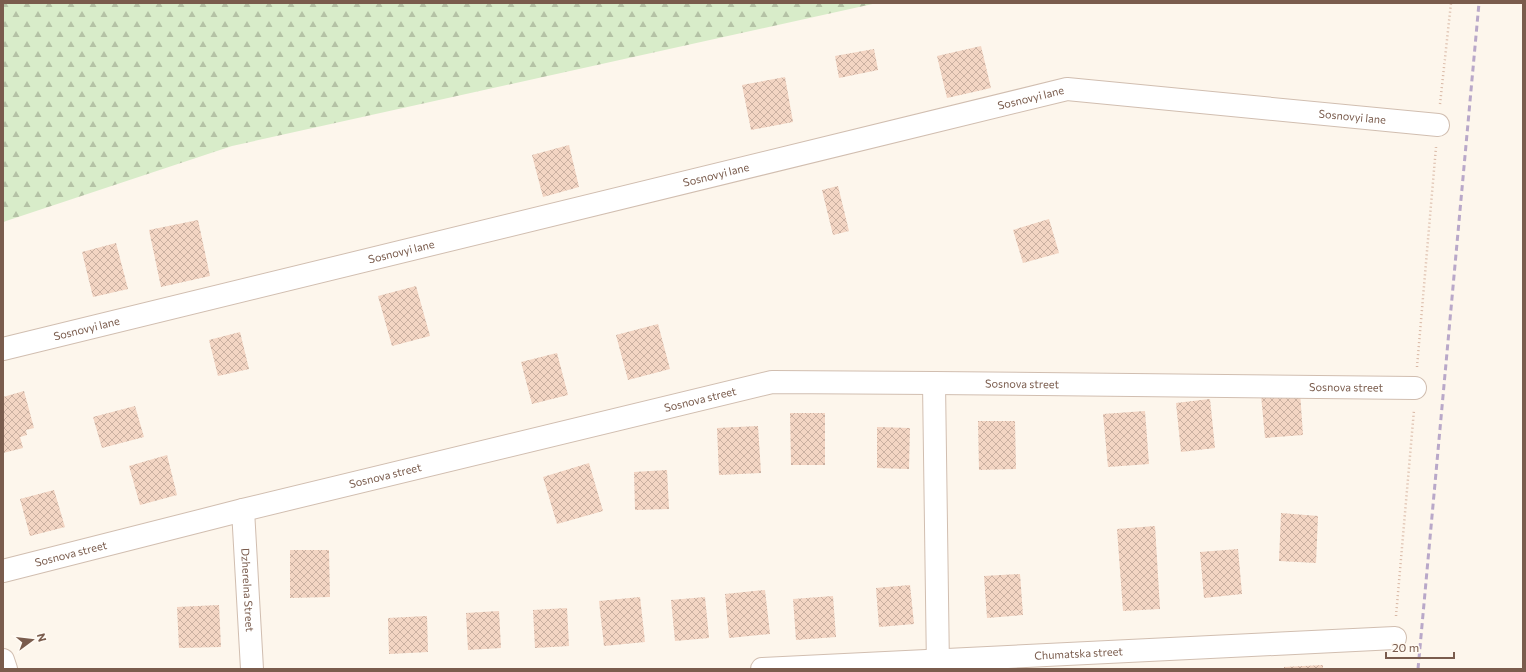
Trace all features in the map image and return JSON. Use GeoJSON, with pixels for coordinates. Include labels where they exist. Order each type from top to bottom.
{"type":"FeatureCollection","features":[{"type":"Feature","properties":{"kind":"street","name":"Sosnovyi lane"},"geometry":{"type":"LineString","coordinates":[[3,349],[1067,89],[1438,125]]}},
{"type":"Feature","properties":{"kind":"street","name":"Sosnova street"},"geometry":{"type":"LineString","coordinates":[[3,570],[243,510],[772,382],[1415,388]]}},
{"type":"Feature","properties":{"kind":"street"},"geometry":{"type":"LineString","coordinates":[[934,383],[937,664]]}},
{"type":"Feature","properties":{"kind":"street","name":"Dzherelna Street"},"geometry":{"type":"LineString","coordinates":[[243,510],[252,669]]}},
{"type":"Feature","properties":{"kind":"street","name":"Chumatska street"},"geometry":{"type":"LineString","coordinates":[[762,669],[937,664],[1395,638]]}},
{"type":"Feature","properties":{"kind":"street"},"geometry":{"type":"LineString","coordinates":[[3,660],[6,669]]}},
{"type":"Feature","properties":{"kind":"path"},"geometry":{"type":"LineString","coordinates":[[1395,638],[1438,125],[1451,3]]}},
{"type":"Feature","properties":{"kind":"green space"},"geometry":{"type":"Polygon","coordinates":[[[3,3],[877,3],[232,146],[3,222],[3,3]]]}},
{"type":"Feature","properties":{"kind":"building"},"geometry":{"type":"Polygon","coordinates":[[[981,46],[991,88],[947,98],[937,56],[981,46]]]}},
{"type":"Feature","properties":{"kind":"building"},"geometry":{"type":"Polygon","coordinates":[[[874,49],[878,70],[839,78],[835,56],[874,49]]]}},
{"type":"Feature","properties":{"kind":"building"},"geometry":{"type":"Polygon","coordinates":[[[785,77],[793,122],[751,130],[742,85],[785,77]]]}},
{"type":"Feature","properties":{"kind":"building"},"geometry":{"type":"Polygon","coordinates":[[[569,145],[579,187],[543,197],[532,155],[569,145]]]}},
{"type":"Feature","properties":{"kind":"building"},"geometry":{"type":"Polygon","coordinates":[[[838,186],[849,231],[833,235],[822,190],[838,186]]]}},
{"type":"Feature","properties":{"kind":"building"},"geometry":{"type":"Polygon","coordinates":[[[1049,219],[1059,253],[1023,263],[1013,230],[1049,219]]]}},
{"type":"Feature","properties":{"kind":"building"},"geometry":{"type":"Polygon","coordinates":[[[198,220],[210,276],[161,287],[149,230],[198,220]]]}},
{"type":"Feature","properties":{"kind":"building"},"geometry":{"type":"Polygon","coordinates":[[[116,243],[128,289],[93,297],[82,252],[116,243]]]}},
{"type":"Feature","properties":{"kind":"building"},"geometry":{"type":"Polygon","coordinates":[[[416,286],[430,336],[392,346],[378,296],[416,286]]]}},
{"type":"Feature","properties":{"kind":"building"},"geometry":{"type":"Polygon","coordinates":[[[658,324],[670,369],[628,380],[616,335],[658,324]]]}},
{"type":"Feature","properties":{"kind":"building"},"geometry":{"type":"Polygon","coordinates":[[[240,332],[249,369],[218,376],[209,340],[240,332]]]}},
{"type":"Feature","properties":{"kind":"building"},"geometry":{"type":"Polygon","coordinates":[[[557,353],[568,395],[532,404],[521,362],[557,353]]]}},
{"type":"Feature","properties":{"kind":"building"},"geometry":{"type":"Polygon","coordinates":[[[24,391],[34,428],[26,430],[27,435],[20,437],[23,448],[3,453],[3,397],[24,391]]]}},
{"type":"Feature","properties":{"kind":"building"},"geometry":{"type":"Polygon","coordinates":[[[1300,392],[1303,435],[1265,438],[1261,395],[1300,392]]]}},
{"type":"Feature","properties":{"kind":"building"},"geometry":{"type":"Polygon","coordinates":[[[1210,399],[1215,448],[1181,452],[1176,403],[1210,399]]]}},
{"type":"Feature","properties":{"kind":"building"},"geometry":{"type":"Polygon","coordinates":[[[135,406],[144,437],[102,448],[93,417],[135,406]]]}},
{"type":"Feature","properties":{"kind":"building"},"geometry":{"type":"Polygon","coordinates":[[[1145,411],[1149,464],[1108,467],[1103,414],[1145,411]]]}},
{"type":"Feature","properties":{"kind":"building"},"geometry":{"type":"Polygon","coordinates":[[[790,413],[825,413],[825,465],[791,465],[790,413]]]}},
{"type":"Feature","properties":{"kind":"building"},"geometry":{"type":"Polygon","coordinates":[[[978,421],[1015,421],[1016,469],[979,470],[978,421]]]}},
{"type":"Feature","properties":{"kind":"building"},"geometry":{"type":"Polygon","coordinates":[[[758,426],[761,473],[719,475],[717,428],[758,426]]]}},
{"type":"Feature","properties":{"kind":"building"},"geometry":{"type":"Polygon","coordinates":[[[877,427],[910,428],[909,469],[877,468],[877,427]]]}},
{"type":"Feature","properties":{"kind":"building"},"geometry":{"type":"Polygon","coordinates":[[[167,455],[177,495],[140,505],[129,466],[167,455]]]}},
{"type":"Feature","properties":{"kind":"building"},"geometry":{"type":"Polygon","coordinates":[[[589,463],[603,511],[557,524],[543,477],[589,463]]]}},
{"type":"Feature","properties":{"kind":"building"},"geometry":{"type":"Polygon","coordinates":[[[667,470],[669,509],[635,510],[634,472],[667,470]]]}},
{"type":"Feature","properties":{"kind":"building"},"geometry":{"type":"Polygon","coordinates":[[[54,490],[65,527],[30,536],[20,499],[54,490]]]}},
{"type":"Feature","properties":{"kind":"building"},"geometry":{"type":"Polygon","coordinates":[[[1281,513],[1318,516],[1316,563],[1279,561],[1281,513]]]}},
{"type":"Feature","properties":{"kind":"building"},"geometry":{"type":"Polygon","coordinates":[[[1155,526],[1160,609],[1123,611],[1117,529],[1155,526]]]}},
{"type":"Feature","properties":{"kind":"building"},"geometry":{"type":"Polygon","coordinates":[[[1238,549],[1242,594],[1204,598],[1200,552],[1238,549]]]}},
{"type":"Feature","properties":{"kind":"building"},"geometry":{"type":"Polygon","coordinates":[[[290,550],[329,550],[330,597],[290,598],[290,550]]]}},
{"type":"Feature","properties":{"kind":"building"},"geometry":{"type":"Polygon","coordinates":[[[1020,574],[1023,615],[987,618],[984,576],[1020,574]]]}},
{"type":"Feature","properties":{"kind":"building"},"geometry":{"type":"Polygon","coordinates":[[[910,585],[914,624],[879,627],[876,588],[910,585]]]}},
{"type":"Feature","properties":{"kind":"building"},"geometry":{"type":"Polygon","coordinates":[[[765,590],[770,634],[729,638],[725,594],[765,590]]]}},
{"type":"Feature","properties":{"kind":"building"},"geometry":{"type":"Polygon","coordinates":[[[833,596],[836,637],[796,640],[793,599],[833,596]]]}},
{"type":"Feature","properties":{"kind":"building"},"geometry":{"type":"Polygon","coordinates":[[[640,597],[645,642],[604,646],[599,601],[640,597]]]}},
{"type":"Feature","properties":{"kind":"building"},"geometry":{"type":"Polygon","coordinates":[[[705,597],[709,638],[675,641],[671,600],[705,597]]]}},
{"type":"Feature","properties":{"kind":"building"},"geometry":{"type":"Polygon","coordinates":[[[219,605],[221,647],[179,648],[177,607],[219,605]]]}},
{"type":"Feature","properties":{"kind":"building"},"geometry":{"type":"Polygon","coordinates":[[[567,608],[569,646],[535,648],[533,610],[567,608]]]}},
{"type":"Feature","properties":{"kind":"building"},"geometry":{"type":"Polygon","coordinates":[[[499,611],[501,648],[468,650],[466,613],[499,611]]]}},
{"type":"Feature","properties":{"kind":"building"},"geometry":{"type":"Polygon","coordinates":[[[427,616],[428,652],[389,654],[388,618],[427,616]]]}},
{"type":"Feature","properties":{"kind":"building"},"geometry":{"type":"Polygon","coordinates":[[[1323,665],[1323,669],[1284,669],[1284,667],[1323,665]]]}},
{"type":"Feature","properties":{"kind":"railway"},"geometry":{"type":"LineString","coordinates":[[1418,669],[1479,3]]}}]}
